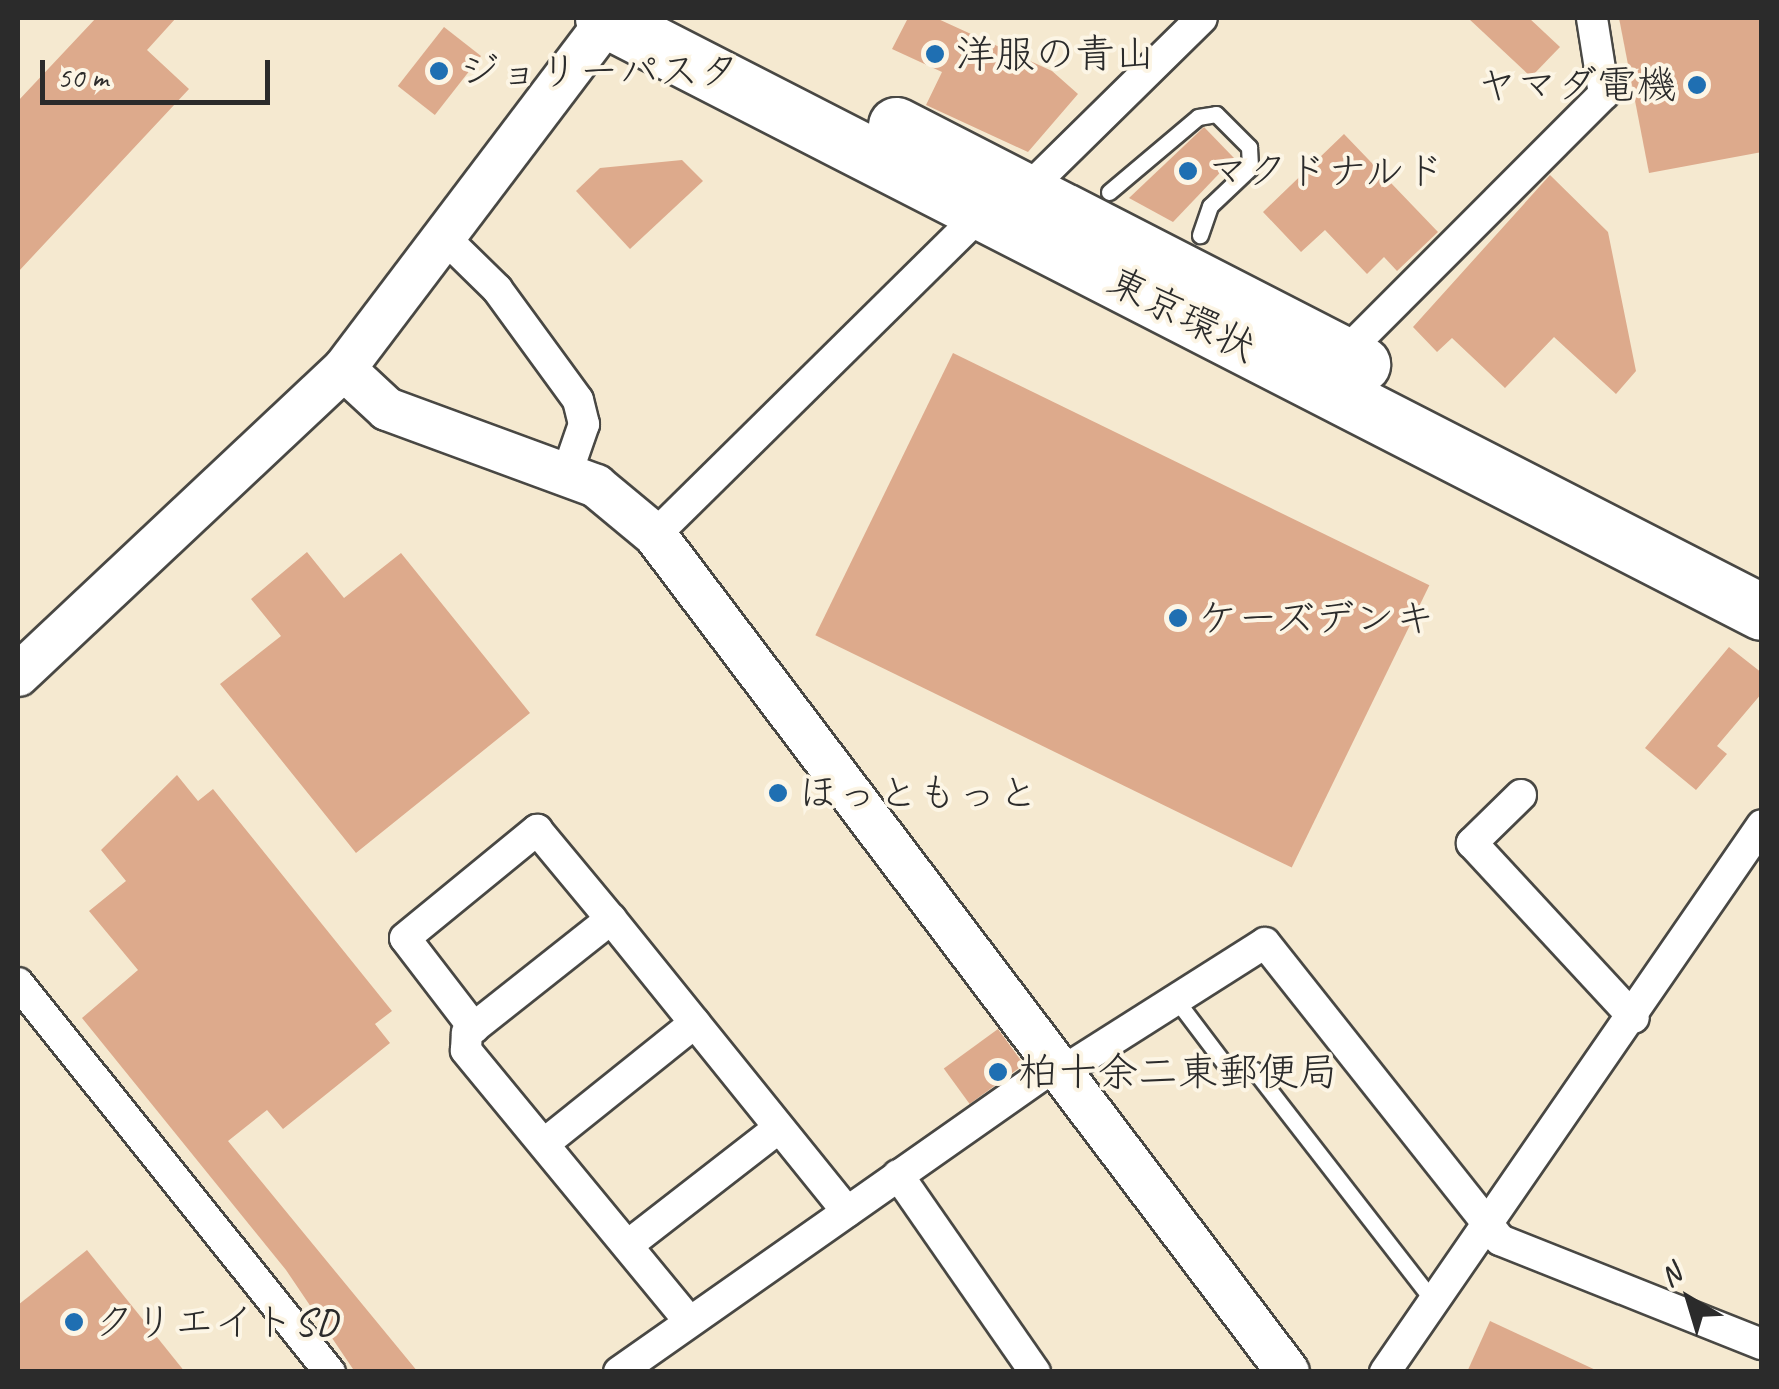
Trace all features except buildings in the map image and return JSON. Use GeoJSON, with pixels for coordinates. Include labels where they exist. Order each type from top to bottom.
{"type":"FeatureCollection","features":[{"type":"Feature","properties":{"kind":"highway","name":"東京環状"},"geometry":{"type":"LineString","coordinates":[[606,18],[1343,354],[1762,570]]}},
{"type":"Feature","properties":{"kind":"highway","name":"東京環状"},"geometry":{"type":"LineString","coordinates":[[678,18],[1005,201],[1762,612]]}},
{"type":"Feature","properties":{"kind":"street"},"geometry":{"type":"LineString","coordinates":[[18,675],[344,369],[448,241],[606,18]]}},
{"type":"Feature","properties":{"kind":"street"},"geometry":{"type":"LineString","coordinates":[[655,535],[1202,18]]}},
{"type":"Feature","properties":{"kind":"street"},"geometry":{"type":"LineString","coordinates":[[1343,354],[1604,94],[1592,18]]}},
{"type":"Feature","properties":{"kind":"street"},"geometry":{"type":"LineString","coordinates":[[448,241],[497,289],[578,400],[584,424],[567,473]]}},
{"type":"Feature","properties":{"kind":"street"},"geometry":{"type":"LineString","coordinates":[[344,369],[387,409],[567,473],[628,507],[655,535],[1052,1068],[1288,1372]]}},
{"type":"Feature","properties":{"kind":"street"},"geometry":{"type":"LineString","coordinates":[[1520,795],[1472,843],[1634,1018]]}},
{"type":"Feature","properties":{"kind":"street"},"geometry":{"type":"LineString","coordinates":[[1385,1372],[1634,1018],[1762,825]]}},
{"type":"Feature","properties":{"kind":"street"},"geometry":{"type":"LineString","coordinates":[[474,1028],[405,938],[538,830],[847,1212]]}},
{"type":"Feature","properties":{"kind":"street"},"geometry":{"type":"LineString","coordinates":[[611,920],[474,1028],[466,1050],[688,1321]]}},
{"type":"Feature","properties":{"kind":"street"},"geometry":{"type":"LineString","coordinates":[[619,1372],[1052,1068],[1068,1068],[1265,943],[1500,1240],[1762,1344]]}},
{"type":"Feature","properties":{"kind":"street"},"geometry":{"type":"LineString","coordinates":[[18,983],[330,1372]]}},
{"type":"Feature","properties":{"kind":"street"},"geometry":{"type":"LineString","coordinates":[[545,1143],[694,1023]]}},
{"type":"Feature","properties":{"kind":"street"},"geometry":{"type":"LineString","coordinates":[[628,1246],[779,1128]]}},
{"type":"Feature","properties":{"kind":"street"},"geometry":{"type":"LineString","coordinates":[[898,1176],[1035,1372]]}},
{"type":"Feature","properties":{"kind":"lane"},"geometry":{"type":"LineString","coordinates":[[1109,192],[1198,117],[1216,114],[1249,147],[1250,168],[1210,206],[1200,235]]}},
{"type":"Feature","properties":{"kind":"lane"},"geometry":{"type":"LineString","coordinates":[[1176,1000],[1234,1075],[1254,1070],[1432,1301]]}},
{"type":"Feature","properties":{"kind":"place","name":"洋服の青山"},"geometry":{"type":"Point","coordinates":[935,54]}},
{"type":"Feature","properties":{"kind":"place","name":"ジョリーパスタ"},"geometry":{"type":"Point","coordinates":[439,71]}},
{"type":"Feature","properties":{"kind":"place","name":"ヤマダ電機"},"geometry":{"type":"Point","coordinates":[1697,85]}},
{"type":"Feature","properties":{"kind":"place","name":"マクドナルド"},"geometry":{"type":"Point","coordinates":[1188,171]}},
{"type":"Feature","properties":{"kind":"place","name":"ケーズデンキ"},"geometry":{"type":"Point","coordinates":[1178,618]}},
{"type":"Feature","properties":{"kind":"place","name":"ほっともっと"},"geometry":{"type":"Point","coordinates":[778,793]}},
{"type":"Feature","properties":{"kind":"place","name":"柏十余二東郵便局"},"geometry":{"type":"Point","coordinates":[998,1072]}},
{"type":"Feature","properties":{"kind":"place","name":"クリエイトSD"},"geometry":{"type":"Point","coordinates":[74,1322]}}]}
